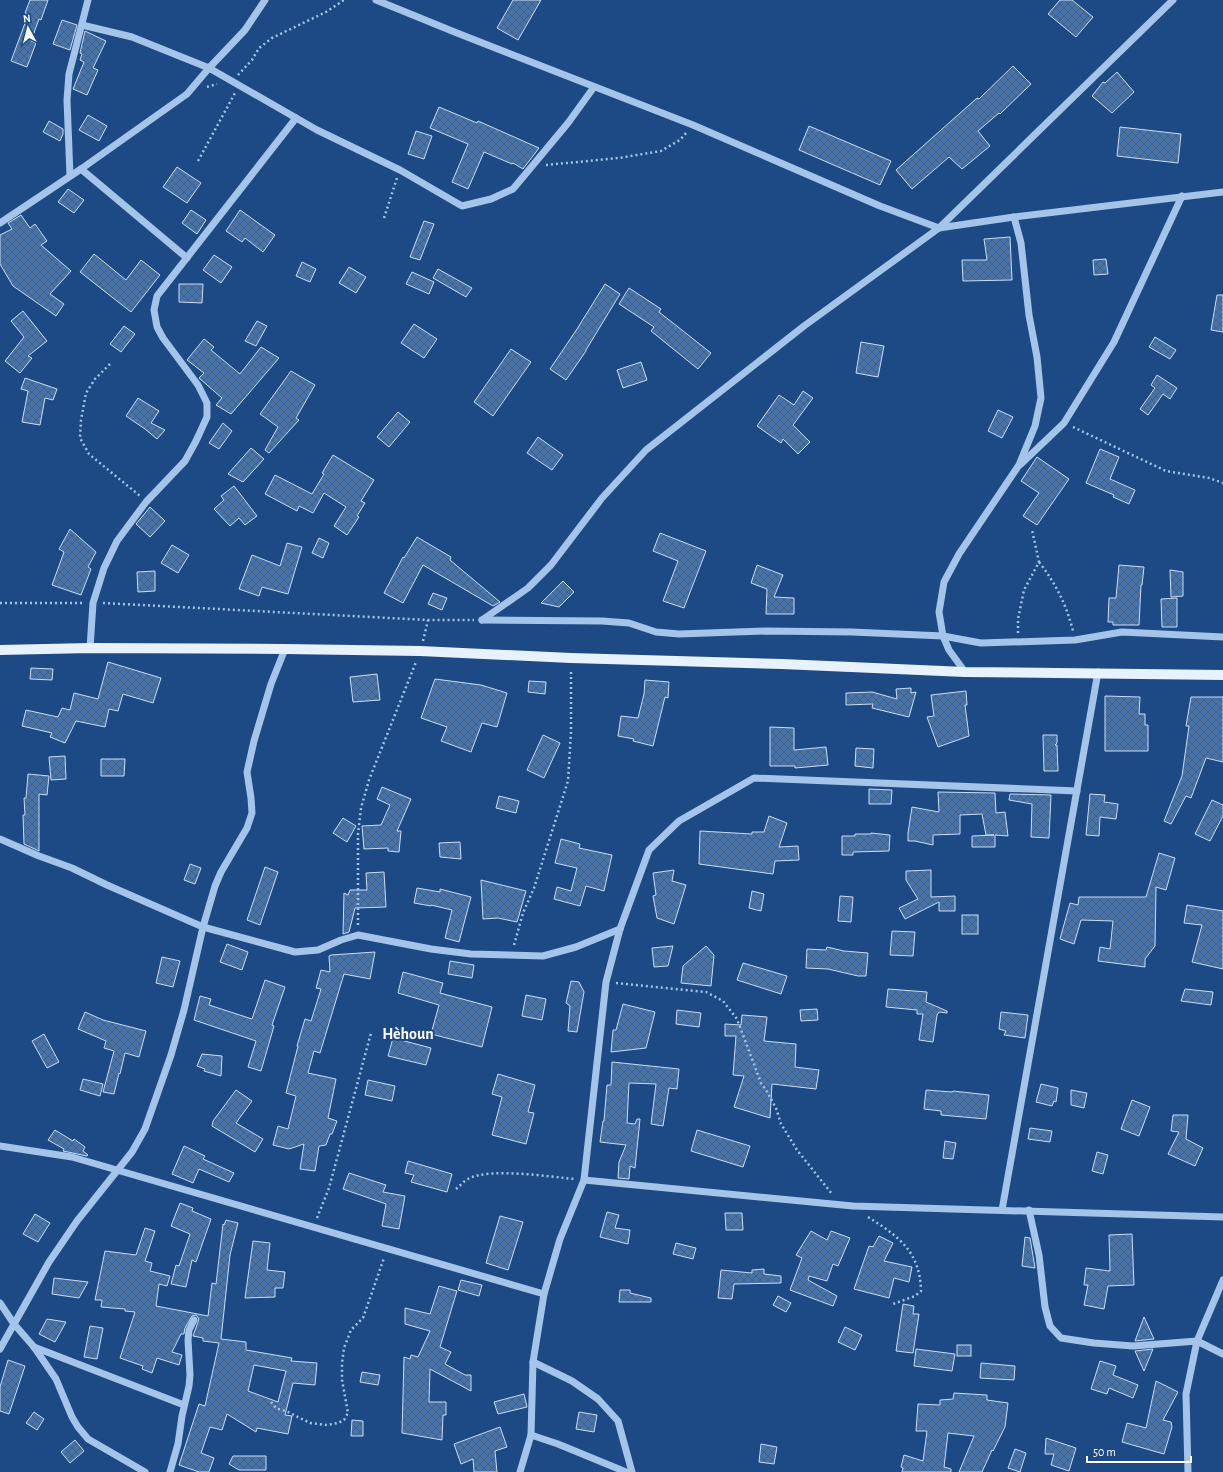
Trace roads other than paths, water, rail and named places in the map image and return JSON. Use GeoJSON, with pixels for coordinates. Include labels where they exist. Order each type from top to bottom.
{"type":"FeatureCollection","features":[{"type":"Feature","properties":{"kind":"main road"},"geometry":{"type":"LineString","coordinates":[[0,650],[90,648],[285,649],[782,664],[965,672],[1098,672],[1223,675]]}},
{"type":"Feature","properties":{"kind":"street"},"geometry":{"type":"LineString","coordinates":[[70,176],[67,100],[69,74],[88,0]]}},
{"type":"Feature","properties":{"kind":"street"},"geometry":{"type":"LineString","coordinates":[[0,224],[187,94],[245,30],[265,0]]}},
{"type":"Feature","properties":{"kind":"street"},"geometry":{"type":"LineString","coordinates":[[376,0],[594,87],[693,124],[880,206],[940,228],[1014,217],[1223,192]]}},
{"type":"Feature","properties":{"kind":"street"},"geometry":{"type":"LineString","coordinates":[[1173,0],[940,228],[804,326],[646,450],[602,498],[551,565],[528,588],[482,620],[602,621],[629,623],[656,632],[679,634],[766,631],[852,632],[943,636],[981,643],[1075,640],[1122,632],[1223,637]]}},
{"type":"Feature","properties":{"kind":"street"},"geometry":{"type":"LineString","coordinates":[[82,25],[132,37],[209,68],[296,118],[400,170],[462,206],[491,199],[513,189],[594,87]]}},
{"type":"Feature","properties":{"kind":"street"},"geometry":{"type":"LineString","coordinates":[[90,648],[94,603],[104,568],[117,541],[146,502],[185,461],[207,417],[207,403],[198,385],[163,338],[157,327],[154,310],[157,296],[296,118]]}},
{"type":"Feature","properties":{"kind":"street"},"geometry":{"type":"LineString","coordinates":[[81,169],[187,258]]}},
{"type":"Feature","properties":{"kind":"street"},"geometry":{"type":"LineString","coordinates":[[1019,465],[1064,423],[1114,342],[1182,196]]}},
{"type":"Feature","properties":{"kind":"street"},"geometry":{"type":"LineString","coordinates":[[965,672],[949,650],[943,636],[939,612],[944,582],[959,554],[1019,465],[1035,426],[1041,398],[1037,357],[1029,315],[1021,243],[1014,217]]}},
{"type":"Feature","properties":{"kind":"street"},"geometry":{"type":"LineString","coordinates":[[0,1349],[49,1262],[77,1221],[132,1152],[145,1129],[171,1054],[184,1010],[203,926],[215,886],[221,872],[247,828],[252,813],[247,772],[254,741],[271,684],[285,649]]}},
{"type":"Feature","properties":{"kind":"street"},"geometry":{"type":"LineString","coordinates":[[1002,1210],[1098,672]]}},
{"type":"Feature","properties":{"kind":"street"},"geometry":{"type":"LineString","coordinates":[[520,1472],[531,1435],[533,1362],[544,1294],[560,1239],[584,1180],[606,982],[620,929],[649,850],[679,821],[754,778],[1076,790]]}},
{"type":"Feature","properties":{"kind":"street"},"geometry":{"type":"LineString","coordinates":[[0,839],[72,868],[107,885],[203,926],[295,952],[318,950],[341,940],[358,935],[431,949],[470,954],[543,956],[576,948],[620,929]]}},
{"type":"Feature","properties":{"kind":"street"},"geometry":{"type":"LineString","coordinates":[[0,1146],[72,1157],[544,1294]]}},
{"type":"Feature","properties":{"kind":"street"},"geometry":{"type":"LineString","coordinates":[[584,1180],[853,1206],[1223,1216]]}},
{"type":"Feature","properties":{"kind":"street"},"geometry":{"type":"LineString","coordinates":[[1029,1210],[1039,1254],[1045,1307],[1050,1326],[1061,1338],[1094,1343],[1133,1346],[1196,1341],[1223,1354]]}},
{"type":"Feature","properties":{"kind":"street"},"geometry":{"type":"LineString","coordinates":[[1188,1472],[1186,1394],[1196,1341],[1223,1280]]}},
{"type":"Feature","properties":{"kind":"street"},"geometry":{"type":"LineString","coordinates":[[0,1303],[14,1324],[34,1347],[56,1379],[72,1417],[88,1440],[145,1472]]}},
{"type":"Feature","properties":{"kind":"street"},"geometry":{"type":"LineString","coordinates":[[170,1472],[178,1444],[184,1405],[189,1386],[190,1375],[188,1340],[189,1330],[194,1320]]}},
{"type":"Feature","properties":{"kind":"street"},"geometry":{"type":"LineString","coordinates":[[34,1347],[184,1405]]}},
{"type":"Feature","properties":{"kind":"street"},"geometry":{"type":"LineString","coordinates":[[533,1362],[572,1381],[598,1399],[618,1421],[632,1472]]}},
{"type":"Feature","properties":{"kind":"street"},"geometry":{"type":"LineString","coordinates":[[531,1435],[558,1444],[626,1472]]}},
{"type":"Feature","properties":{"kind":"district","name":"Hèhoun"},"geometry":{"type":"Point","coordinates":[408,1034]}}]}
